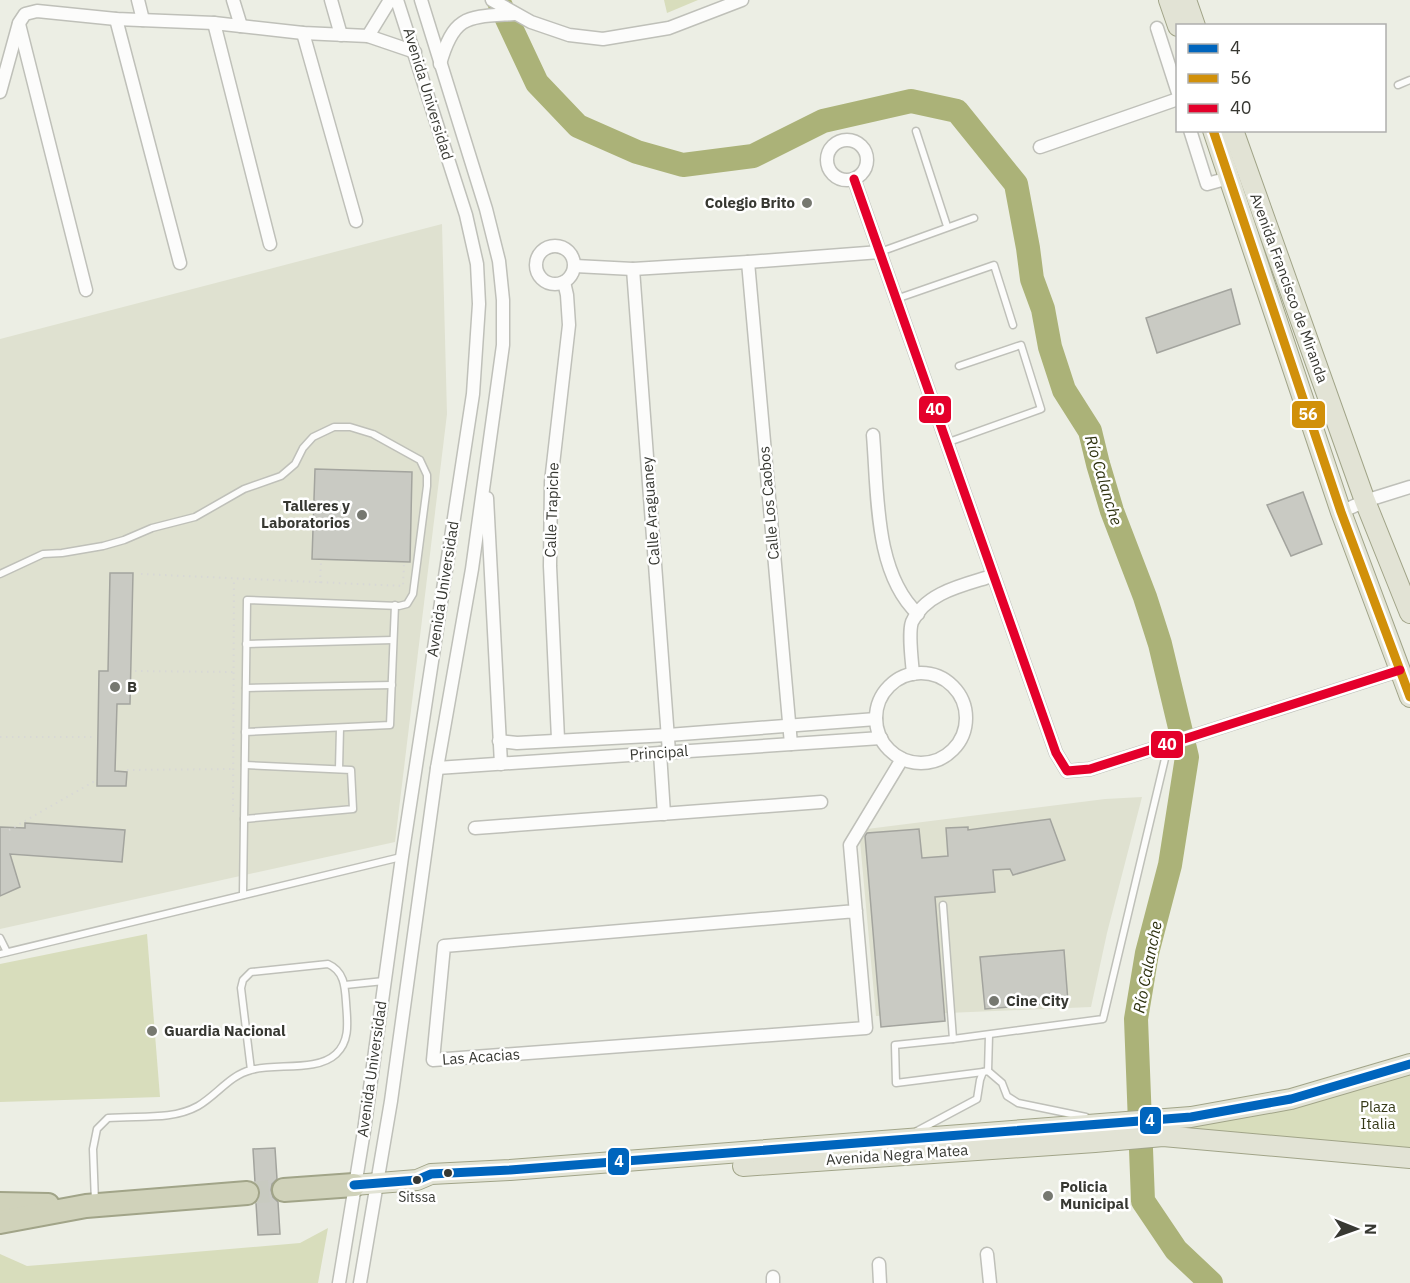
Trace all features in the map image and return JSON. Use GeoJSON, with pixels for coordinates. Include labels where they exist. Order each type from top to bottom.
{"type":"FeatureCollection","features":[{"type":"Feature","properties":{"kind":"highway"},"geometry":{"type":"LineString","coordinates":[[284,1191],[365,1184]]}},
{"type":"Feature","properties":{"kind":"highway"},"geometry":{"type":"LineString","coordinates":[[0,1222],[90,1206],[247,1193]]}},
{"type":"Feature","properties":{"kind":"highway"},"geometry":{"type":"LineString","coordinates":[[0,1204],[90,1206]]}},
{"type":"Feature","properties":{"kind":"main road"},"geometry":{"type":"LineString","coordinates":[[1169,0],[1177,24]]}},
{"type":"Feature","properties":{"kind":"main road"},"geometry":{"type":"LineString","coordinates":[[1186,0],[1194,24]]}},
{"type":"Feature","properties":{"kind":"main road","name":"Avenida Francisco de Miranda"},"geometry":{"type":"LineString","coordinates":[[1214,132],[1341,512],[1410,696]]}},
{"type":"Feature","properties":{"kind":"main road","name":"Avenida Francisco de Miranda"},"geometry":{"type":"LineString","coordinates":[[1234,132],[1365,501],[1410,612]]}},
{"type":"Feature","properties":{"kind":"main road"},"geometry":{"type":"LineString","coordinates":[[1378,1074],[1410,1055]]}},
{"type":"Feature","properties":{"kind":"main road","name":"Avenida Negra Matea"},"geometry":{"type":"LineString","coordinates":[[1163,1127],[1191,1117],[1291,1099],[1410,1064]]}},
{"type":"Feature","properties":{"kind":"main road","name":"Avenida Negra Matea"},"geometry":{"type":"LineString","coordinates":[[417,1180],[431,1174],[899,1140],[1163,1127],[1410,1158]]}},
{"type":"Feature","properties":{"kind":"main road","name":"Avenida Negra Matea"},"geometry":{"type":"LineString","coordinates":[[417,1180],[435,1186],[1071,1144],[1122,1128]]}},
{"type":"Feature","properties":{"kind":"main road"},"geometry":{"type":"LineString","coordinates":[[1365,1154],[1410,1164]]}},
{"type":"Feature","properties":{"kind":"main road"},"geometry":{"type":"LineString","coordinates":[[365,1184],[417,1180]]}},
{"type":"Feature","properties":{"kind":"street"},"geometry":{"type":"LineString","coordinates":[[138,0],[143,20]]}},
{"type":"Feature","properties":{"kind":"street"},"geometry":{"type":"LineString","coordinates":[[233,0],[241,26]]}},
{"type":"Feature","properties":{"kind":"street"},"geometry":{"type":"LineString","coordinates":[[331,0],[341,35]]}},
{"type":"Feature","properties":{"kind":"street"},"geometry":{"type":"LineString","coordinates":[[368,36],[390,0]]}},
{"type":"Feature","properties":{"kind":"street"},"geometry":{"type":"LineString","coordinates":[[399,5],[420,0]]}},
{"type":"Feature","properties":{"kind":"street","name":"Avenida Universidad"},"geometry":{"type":"LineString","coordinates":[[365,1184],[390,1101],[437,768],[472,569],[503,345],[503,300],[499,261],[486,209],[420,0]]}},
{"type":"Feature","properties":{"kind":"street"},"geometry":{"type":"LineString","coordinates":[[492,0],[531,22],[569,35],[603,39],[669,28],[742,0]]}},
{"type":"Feature","properties":{"kind":"street","name":"Avenida Universidad"},"geometry":{"type":"LineString","coordinates":[[365,1184],[364,1131],[402,857],[472,394],[479,304],[477,264],[466,215],[399,5]]}},
{"type":"Feature","properties":{"kind":"street"},"geometry":{"type":"LineString","coordinates":[[0,92],[19,23],[25,14],[37,11],[116,19],[214,23],[303,33],[368,36],[415,52]]}},
{"type":"Feature","properties":{"kind":"street"},"geometry":{"type":"LineString","coordinates":[[440,65],[446,42],[453,30],[462,22],[474,17],[514,14]]}},
{"type":"Feature","properties":{"kind":"street"},"geometry":{"type":"LineString","coordinates":[[116,19],[180,263]]}},
{"type":"Feature","properties":{"kind":"street"},"geometry":{"type":"LineString","coordinates":[[19,23],[86,290]]}},
{"type":"Feature","properties":{"kind":"street"},"geometry":{"type":"LineString","coordinates":[[214,23],[270,244]]}},
{"type":"Feature","properties":{"kind":"street"},"geometry":{"type":"LineString","coordinates":[[1157,28],[1176,87]]}},
{"type":"Feature","properties":{"kind":"street"},"geometry":{"type":"LineString","coordinates":[[303,33],[356,221]]}},
{"type":"Feature","properties":{"kind":"street"},"geometry":{"type":"LineString","coordinates":[[1040,147],[1176,100]]}},
{"type":"Feature","properties":{"kind":"street"},"geometry":{"type":"LineString","coordinates":[[1191,132],[1208,184],[1229,178]]}},
{"type":"Feature","properties":{"kind":"street"},"geometry":{"type":"LineString","coordinates":[[854,179],[992,576],[1056,753],[1067,771],[1090,769],[1173,744],[1400,670]]}},
{"type":"Feature","properties":{"kind":"street"},"geometry":{"type":"LineString","coordinates":[[560,246],[571,253],[575,266],[569,278],[564,282],[553,284],[541,278],[536,268],[539,255],[547,247],[560,246]]}},
{"type":"Feature","properties":{"kind":"street"},"geometry":{"type":"LineString","coordinates":[[575,266],[633,269],[880,252]]}},
{"type":"Feature","properties":{"kind":"street","name":"Calle Los Caobos"},"geometry":{"type":"LineString","coordinates":[[748,262],[791,744]]}},
{"type":"Feature","properties":{"kind":"street","name":"Calle Araguaney"},"geometry":{"type":"LineString","coordinates":[[633,269],[668,735],[664,753],[664,814]]}},
{"type":"Feature","properties":{"kind":"street","name":"Calle Trapiche"},"geometry":{"type":"LineString","coordinates":[[558,739],[550,566],[551,482],[569,325],[564,282]]}},
{"type":"Feature","properties":{"kind":"street"},"geometry":{"type":"LineString","coordinates":[[873,435],[882,539],[899,592],[918,614]]}},
{"type":"Feature","properties":{"kind":"street","name":"Avenida Universidad"},"geometry":{"type":"LineString","coordinates":[[486,469],[501,764]]}},
{"type":"Feature","properties":{"kind":"street"},"geometry":{"type":"LineString","coordinates":[[1341,512],[1365,501],[1410,487]]}},
{"type":"Feature","properties":{"kind":"street"},"geometry":{"type":"LineString","coordinates":[[913,674],[912,623],[918,614],[928,602],[941,594],[992,576]]}},
{"type":"Feature","properties":{"kind":"street"},"geometry":{"type":"LineString","coordinates":[[913,674],[928,674],[943,678],[955,688],[963,701],[966,716],[965,732],[958,746],[946,756],[932,762],[917,764],[902,759],[890,751],[881,738],[876,719],[879,703],[886,689],[898,679],[913,674]]}},
{"type":"Feature","properties":{"kind":"street","name":"Principal"},"geometry":{"type":"LineString","coordinates":[[499,741],[517,743],[558,739],[668,735],[876,719]]}},
{"type":"Feature","properties":{"kind":"street","name":"Principal"},"geometry":{"type":"LineString","coordinates":[[437,768],[881,738]]}},
{"type":"Feature","properties":{"kind":"street","name":"Las Acacias"},"geometry":{"type":"LineString","coordinates":[[856,910],[444,946],[433,1060],[866,1028],[856,910],[850,844],[902,759]]}},
{"type":"Feature","properties":{"kind":"street"},"geometry":{"type":"LineString","coordinates":[[475,828],[821,802]]}},
{"type":"Feature","properties":{"kind":"street"},"geometry":{"type":"LineString","coordinates":[[402,857],[425,853]]}},
{"type":"Feature","properties":{"kind":"street"},"geometry":{"type":"LineString","coordinates":[[339,1283],[365,1184]]}},
{"type":"Feature","properties":{"kind":"street"},"geometry":{"type":"LineString","coordinates":[[360,1283],[365,1184]]}},
{"type":"Feature","properties":{"kind":"street"},"geometry":{"type":"LineString","coordinates":[[987,1254],[990,1283]]}},
{"type":"Feature","properties":{"kind":"street"},"geometry":{"type":"LineString","coordinates":[[879,1264],[880,1283]]}},
{"type":"Feature","properties":{"kind":"lane"},"geometry":{"type":"LineString","coordinates":[[1398,85],[1410,80]]}},
{"type":"Feature","properties":{"kind":"lane"},"geometry":{"type":"LineString","coordinates":[[916,131],[947,226]]}},
{"type":"Feature","properties":{"kind":"lane"},"geometry":{"type":"LineString","coordinates":[[880,252],[974,218]]}},
{"type":"Feature","properties":{"kind":"lane"},"geometry":{"type":"LineString","coordinates":[[896,299],[994,265],[1013,325]]}},
{"type":"Feature","properties":{"kind":"lane"},"geometry":{"type":"LineString","coordinates":[[946,442],[1041,410],[1021,345],[959,366]]}},
{"type":"Feature","properties":{"kind":"lane"},"geometry":{"type":"LineString","coordinates":[[0,574],[43,554],[72,552],[103,546],[152,528],[195,517],[244,489],[281,476],[295,464],[303,448],[313,437],[326,429],[342,426],[358,429],[387,440],[420,460],[425,469],[427,486],[412,598],[404,605],[247,600],[243,895]]}},
{"type":"Feature","properties":{"kind":"lane"},"geometry":{"type":"LineString","coordinates":[[245,732],[390,725],[395,605]]}},
{"type":"Feature","properties":{"kind":"lane"},"geometry":{"type":"LineString","coordinates":[[246,644],[393,640]]}},
{"type":"Feature","properties":{"kind":"lane"},"geometry":{"type":"LineString","coordinates":[[246,688],[392,685]]}},
{"type":"Feature","properties":{"kind":"lane"},"geometry":{"type":"LineString","coordinates":[[339,769],[340,728]]}},
{"type":"Feature","properties":{"kind":"lane"},"geometry":{"type":"LineString","coordinates":[[1122,1128],[1018,1103],[1007,1096],[1002,1083],[986,1072],[896,1083],[895,1045],[1103,1019],[1173,744]]}},
{"type":"Feature","properties":{"kind":"lane"},"geometry":{"type":"LineString","coordinates":[[244,819],[353,809],[351,770],[245,765]]}},
{"type":"Feature","properties":{"kind":"lane"},"geometry":{"type":"LineString","coordinates":[[0,954],[402,857]]}},
{"type":"Feature","properties":{"kind":"lane"},"geometry":{"type":"LineString","coordinates":[[943,905],[953,1039]]}},
{"type":"Feature","properties":{"kind":"lane"},"geometry":{"type":"LineString","coordinates":[[0,938],[8,952]]}},
{"type":"Feature","properties":{"kind":"lane"},"geometry":{"type":"LineString","coordinates":[[90,1206],[93,1149],[97,1130],[108,1118],[174,1114],[196,1107],[212,1098],[230,1080],[251,1070],[327,1062],[338,1052],[346,1039],[348,1026],[345,985],[336,967],[328,964],[251,972],[243,980],[241,988],[251,1070]]}},
{"type":"Feature","properties":{"kind":"lane"},"geometry":{"type":"LineString","coordinates":[[345,985],[385,981]]}},
{"type":"Feature","properties":{"kind":"lane"},"geometry":{"type":"LineString","coordinates":[[899,1140],[977,1099],[980,1080],[986,1072],[989,1035]]}},
{"type":"Feature","properties":{"kind":"path"},"geometry":{"type":"LineString","coordinates":[[320,583],[321,563]]}},
{"type":"Feature","properties":{"kind":"path"},"geometry":{"type":"LineString","coordinates":[[141,574],[403,586],[404,565]]}},
{"type":"Feature","properties":{"kind":"path"},"geometry":{"type":"LineString","coordinates":[[233,812],[234,579]]}},
{"type":"Feature","properties":{"kind":"path"},"geometry":{"type":"LineString","coordinates":[[135,671],[234,672]]}},
{"type":"Feature","properties":{"kind":"path"},"geometry":{"type":"LineString","coordinates":[[0,737],[94,737]]}},
{"type":"Feature","properties":{"kind":"path"},"geometry":{"type":"LineString","coordinates":[[127,770],[233,770]]}},
{"type":"Feature","properties":{"kind":"path"},"geometry":{"type":"LineString","coordinates":[[9,830],[95,782]]}},
{"type":"Feature","properties":{"kind":"shaded area"},"geometry":{"type":"Polygon","coordinates":[[[442,224],[447,414],[395,842],[0,929],[0,339],[442,224]]]}},
{"type":"Feature","properties":{"kind":"shaded area"},"geometry":{"type":"Polygon","coordinates":[[[1142,797],[1107,933],[1091,1007],[876,1016],[859,830],[1105,799],[1142,797]]]}},
{"type":"Feature","properties":{"kind":"green space"},"geometry":{"type":"Polygon","coordinates":[[[664,0],[698,0],[667,13],[664,0]]]}},
{"type":"Feature","properties":{"kind":"green space"},"geometry":{"type":"Polygon","coordinates":[[[147,934],[160,1097],[0,1102],[0,964],[147,934]]]}},
{"type":"Feature","properties":{"kind":"green space","name":"Plaza Italia"},"geometry":{"type":"Polygon","coordinates":[[[1410,1074],[1410,1149],[1184,1129],[1198,1118],[1310,1103],[1410,1074]]]}},
{"type":"Feature","properties":{"kind":"green space"},"geometry":{"type":"Polygon","coordinates":[[[328,1228],[318,1283],[0,1283],[0,1254],[27,1266],[65,1263],[300,1243],[328,1228]]]}},
{"type":"Feature","properties":{"kind":"building"},"geometry":{"type":"Polygon","coordinates":[[[1231,289],[1240,324],[1157,353],[1146,318],[1231,289]]]}},
{"type":"Feature","properties":{"kind":"building","name":"Talleres y Laboratorios"},"geometry":{"type":"Polygon","coordinates":[[[315,469],[412,472],[410,562],[312,559],[315,469]]]}},
{"type":"Feature","properties":{"kind":"building"},"geometry":{"type":"Polygon","coordinates":[[[1303,492],[1322,544],[1291,556],[1267,505],[1303,492]]]}},
{"type":"Feature","properties":{"kind":"building","name":"B"},"geometry":{"type":"Polygon","coordinates":[[[110,573],[133,573],[130,704],[117,704],[115,771],[127,772],[126,786],[97,786],[99,671],[108,671],[110,573]]]}},
{"type":"Feature","properties":{"kind":"building"},"geometry":{"type":"Polygon","coordinates":[[[1050,819],[1065,860],[1013,875],[1010,869],[993,870],[995,892],[935,897],[945,1021],[881,1027],[865,836],[867,833],[919,829],[922,858],[948,856],[946,828],[968,827],[968,830],[1050,819]]]}},
{"type":"Feature","properties":{"kind":"building"},"geometry":{"type":"Polygon","coordinates":[[[25,823],[125,830],[122,862],[10,854],[20,887],[0,896],[0,827],[25,828],[25,823]]]}},
{"type":"Feature","properties":{"kind":"building"},"geometry":{"type":"Polygon","coordinates":[[[1064,950],[1068,1002],[985,1009],[980,957],[1064,950]]]}},
{"type":"Feature","properties":{"kind":"building"},"geometry":{"type":"Polygon","coordinates":[[[275,1148],[277,1179],[272,1184],[271,1190],[278,1202],[280,1234],[258,1235],[256,1203],[260,1192],[255,1182],[253,1149],[275,1148]]]}},
{"type":"Feature","properties":{"kind":"waterway","name":"Río Calanche"},"geometry":{"type":"LineString","coordinates":[[498,0],[537,83],[578,126],[637,152],[683,165],[753,156],[823,121],[911,101],[957,111],[1016,184],[1032,279],[1043,309],[1050,347],[1064,390],[1090,431],[1112,511],[1145,597],[1160,644],[1187,757],[1170,865],[1147,953],[1136,1019],[1143,1201],[1176,1250],[1211,1283]]}},
{"type":"Feature","properties":{"kind":"tunnel"},"geometry":{"type":"LineString","coordinates":[[247,1193],[284,1190]]}},
{"type":"Feature","properties":{"kind":"transit line","name":"56"},"geometry":{"type":"LineString","coordinates":[[1214,132],[1341,512],[1410,697]]}},
{"type":"Feature","properties":{"kind":"transit line","name":"40"},"geometry":{"type":"LineString","coordinates":[[854,179],[1056,753],[1067,771],[1090,769],[1400,670]]}},
{"type":"Feature","properties":{"kind":"transit line","name":"4"},"geometry":{"type":"LineString","coordinates":[[354,1185],[417,1180],[431,1174],[510,1170],[1191,1117],[1291,1099],[1410,1064]]}},
{"type":"Feature","properties":{"kind":"place","name":"Colegio Brito"},"geometry":{"type":"Point","coordinates":[807,203]}},
{"type":"Feature","properties":{"kind":"place","name":"Talleres y Laboratorios"},"geometry":{"type":"Point","coordinates":[362,515]}},
{"type":"Feature","properties":{"kind":"place","name":"B"},"geometry":{"type":"Point","coordinates":[115,687]}},
{"type":"Feature","properties":{"kind":"place","name":"Cine City"},"geometry":{"type":"Point","coordinates":[994,1001]}},
{"type":"Feature","properties":{"kind":"place","name":"Guardia Nacional"},"geometry":{"type":"Point","coordinates":[152,1031]}},
{"type":"Feature","properties":{"kind":"place","name":"Sitssa"},"geometry":{"type":"Point","coordinates":[417,1180]}},
{"type":"Feature","properties":{"kind":"place","name":"Policia Municipal"},"geometry":{"type":"Point","coordinates":[1048,1196]}}]}
